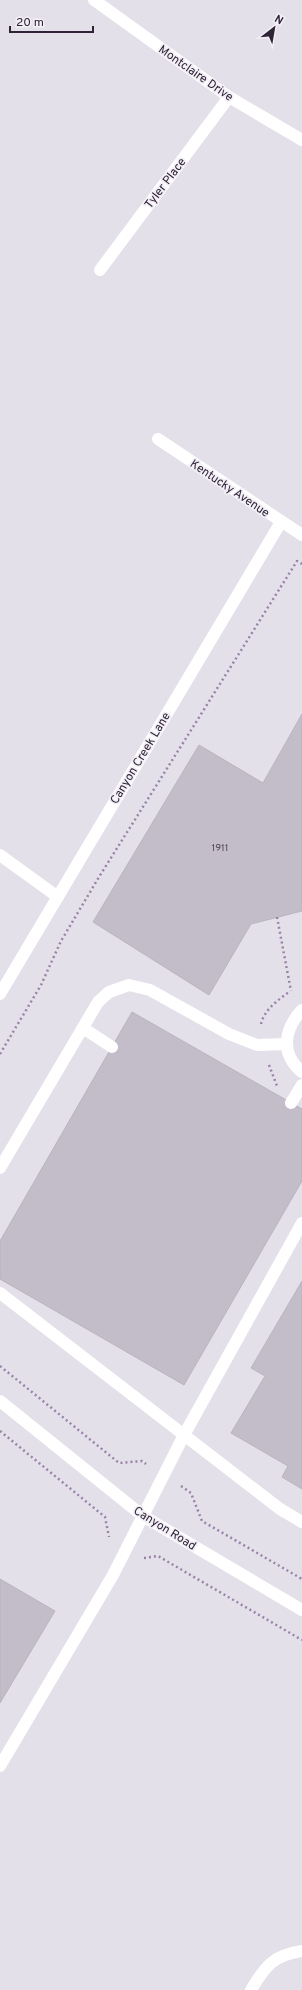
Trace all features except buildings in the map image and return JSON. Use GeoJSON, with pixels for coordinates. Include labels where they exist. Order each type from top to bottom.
{"type":"FeatureCollection","features":[{"type":"Feature","properties":{"kind":"street","name":"Montclaire Drive"},"geometry":{"type":"LineString","coordinates":[[94,0],[229,97],[302,140]]}},
{"type":"Feature","properties":{"kind":"street","name":"Tyler Place"},"geometry":{"type":"LineString","coordinates":[[100,270],[229,97]]}},
{"type":"Feature","properties":{"kind":"street","name":"Kentucky Avenue"},"geometry":{"type":"LineString","coordinates":[[158,439],[302,535]]}},
{"type":"Feature","properties":{"kind":"street","name":"Canyon Creek Lane"},"geometry":{"type":"LineString","coordinates":[[0,994],[281,522]]}},
{"type":"Feature","properties":{"kind":"street"},"geometry":{"type":"LineString","coordinates":[[0,855],[58,897]]}},
{"type":"Feature","properties":{"kind":"street"},"geometry":{"type":"LineString","coordinates":[[0,1168],[98,1002],[109,992],[129,985],[150,990],[229,1034],[257,1045],[286,1044]]}},
{"type":"Feature","properties":{"kind":"street"},"geometry":{"type":"LineString","coordinates":[[302,1010],[294,1019],[288,1031],[286,1044],[290,1057],[297,1068],[302,1072]]}},
{"type":"Feature","properties":{"kind":"street"},"geometry":{"type":"LineString","coordinates":[[83,1028],[112,1047]]}},
{"type":"Feature","properties":{"kind":"street"},"geometry":{"type":"LineString","coordinates":[[292,1103],[302,1085]]}},
{"type":"Feature","properties":{"kind":"street"},"geometry":{"type":"LineString","coordinates":[[0,1766],[113,1575],[184,1435],[302,1223]]}},
{"type":"Feature","properties":{"kind":"street"},"geometry":{"type":"LineString","coordinates":[[0,1293],[280,1509],[302,1522]]}},
{"type":"Feature","properties":{"kind":"street","name":"Canyon Road"},"geometry":{"type":"LineString","coordinates":[[0,1401],[143,1516],[302,1610]]}},
{"type":"Feature","properties":{"kind":"street"},"geometry":{"type":"LineString","coordinates":[[251,1990],[271,1961],[290,1952],[302,1951]]}},
{"type":"Feature","properties":{"kind":"path"},"geometry":{"type":"LineString","coordinates":[[0,1054],[41,985],[61,940],[99,877],[297,562],[302,564]]}},
{"type":"Feature","properties":{"kind":"path"},"geometry":{"type":"LineString","coordinates":[[277,917],[291,991]]}}]}
